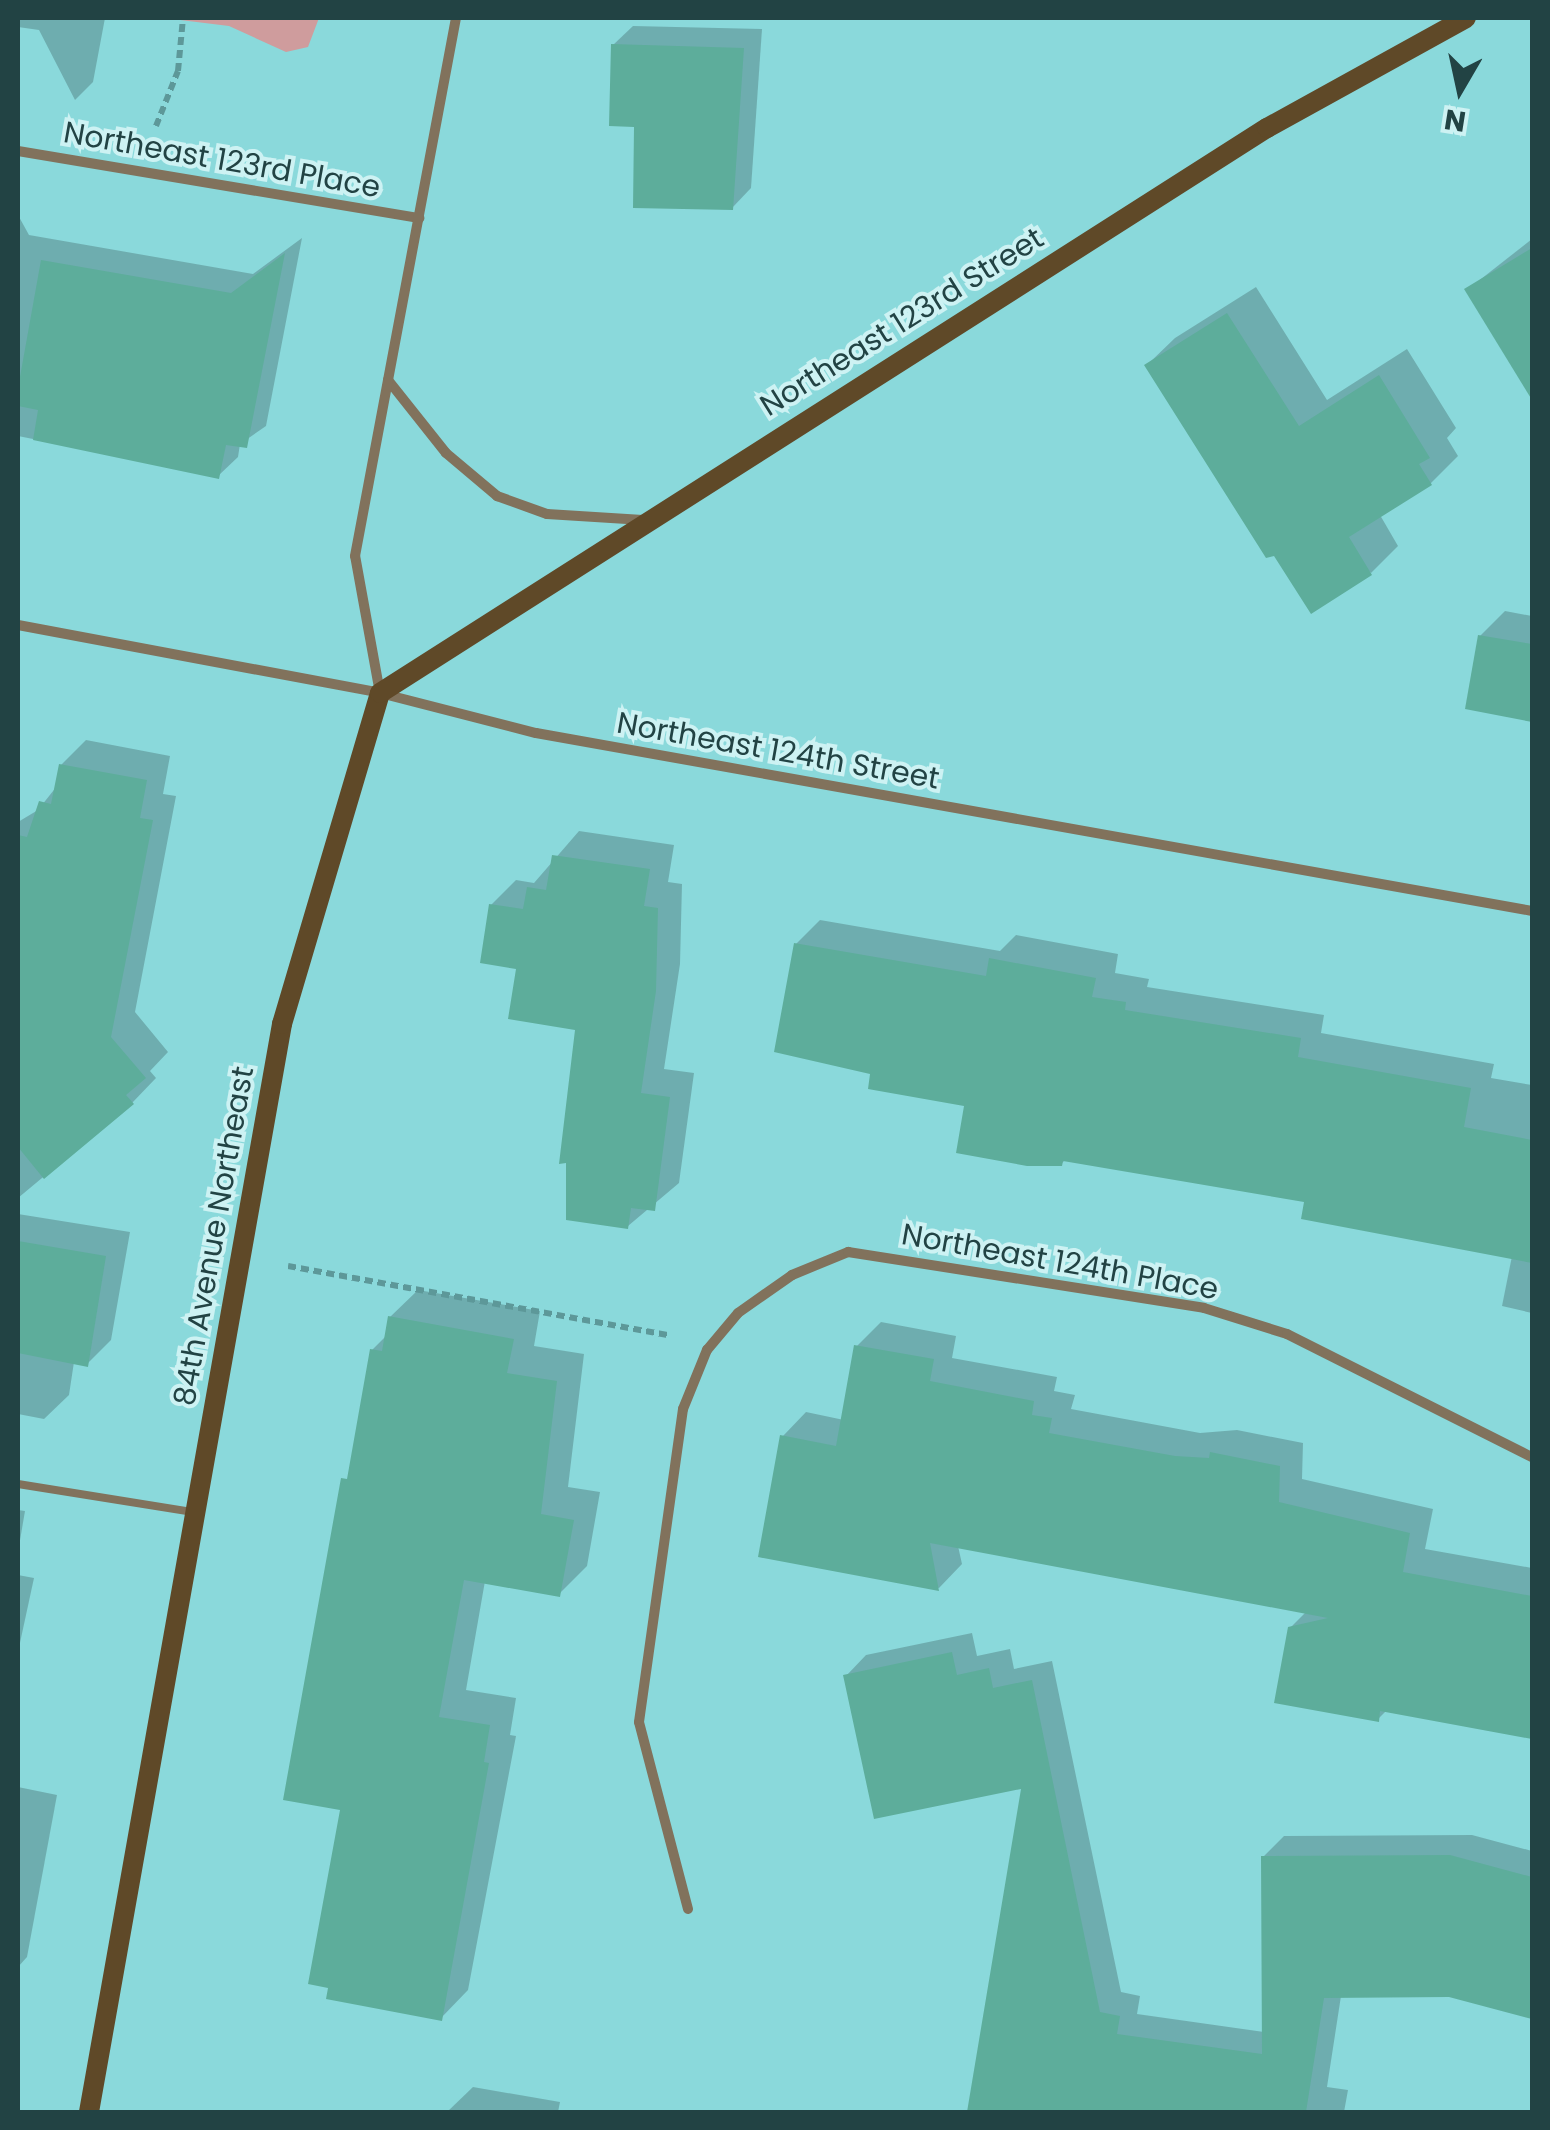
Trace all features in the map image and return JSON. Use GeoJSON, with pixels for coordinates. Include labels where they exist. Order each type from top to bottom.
{"type":"FeatureCollection","features":[{"type":"Feature","properties":{"kind":"street","name":"84th Avenue Northeast"},"geometry":{"type":"LineString","coordinates":[[89,2112],[282,1024],[380,692],[355,556],[456,18]]}},
{"type":"Feature","properties":{"kind":"street","name":"Northeast 123rd Street"},"geometry":{"type":"LineString","coordinates":[[380,692],[643,520],[1267,128],[1466,18]]}},
{"type":"Feature","properties":{"kind":"street","name":"Northeast 123rd Place"},"geometry":{"type":"LineString","coordinates":[[18,151],[419,218]]}},
{"type":"Feature","properties":{"kind":"street"},"geometry":{"type":"LineString","coordinates":[[388,380],[446,453],[497,496],[548,514],[643,520]]}},
{"type":"Feature","properties":{"kind":"street","name":"Northeast 124th Street"},"geometry":{"type":"LineString","coordinates":[[18,625],[380,692],[536,733],[1532,911]]}},
{"type":"Feature","properties":{"kind":"street","name":"Northeast 124th Place"},"geometry":{"type":"LineString","coordinates":[[688,1910],[639,1722],[683,1409],[708,1350],[738,1312],[792,1275],[848,1252],[1204,1308],[1286,1334],[1532,1457]]}},
{"type":"Feature","properties":{"kind":"lane"},"geometry":{"type":"LineString","coordinates":[[18,1484],[196,1513]]}},
{"type":"Feature","properties":{"kind":"path"},"geometry":{"type":"LineString","coordinates":[[156,126],[178,71],[183,18]]}},
{"type":"Feature","properties":{"kind":"path"},"geometry":{"type":"LineString","coordinates":[[316,1272],[671,1335]]}},
{"type":"Feature","properties":{"kind":"shaded area"},"geometry":{"type":"Polygon","coordinates":[[[164,18],[319,18],[308,47],[286,52],[229,26],[164,18]]]}},
{"type":"Feature","properties":{"kind":"building"},"geometry":{"type":"Polygon","coordinates":[[[611,44],[744,48],[733,210],[633,208],[634,127],[609,126],[611,44]]]}},
{"type":"Feature","properties":{"kind":"building"},"geometry":{"type":"Polygon","coordinates":[[[1532,248],[1532,400],[1464,289],[1532,248]]]}},
{"type":"Feature","properties":{"kind":"building"},"geometry":{"type":"Polygon","coordinates":[[[285,253],[247,448],[226,445],[219,479],[33,440],[38,410],[18,406],[18,388],[41,260],[231,293],[285,253]]]}},
{"type":"Feature","properties":{"kind":"building"},"geometry":{"type":"Polygon","coordinates":[[[1227,313],[1299,426],[1379,375],[1430,458],[1419,464],[1432,485],[1349,537],[1372,575],[1311,614],[1274,556],[1266,558],[1144,365],[1227,313]]]}},
{"type":"Feature","properties":{"kind":"building"},"geometry":{"type":"Polygon","coordinates":[[[1478,635],[1532,644],[1532,722],[1465,709],[1478,635]]]}},
{"type":"Feature","properties":{"kind":"building"},"geometry":{"type":"Polygon","coordinates":[[[59,764],[147,780],[140,818],[153,820],[111,1037],[146,1078],[126,1095],[134,1104],[44,1179],[18,1147],[18,835],[27,837],[39,801],[51,804],[59,764]]]}},
{"type":"Feature","properties":{"kind":"building"},"geometry":{"type":"Polygon","coordinates":[[[552,855],[650,869],[644,906],[658,908],[656,991],[641,1093],[670,1097],[655,1211],[631,1208],[628,1229],[566,1220],[566,1163],[559,1164],[575,1030],[508,1019],[516,969],[480,963],[489,904],[523,909],[527,887],[546,890],[552,855]]]}},
{"type":"Feature","properties":{"kind":"building"},"geometry":{"type":"Polygon","coordinates":[[[794,943],[986,976],[989,958],[1096,978],[1092,997],[1126,1002],[1125,1010],[1301,1038],[1298,1057],[1471,1088],[1464,1127],[1532,1140],[1532,1263],[1301,1219],[1304,1202],[1063,1161],[1062,1166],[1027,1166],[956,1153],[964,1106],[868,1089],[870,1074],[774,1052],[794,943]]]}},
{"type":"Feature","properties":{"kind":"building"},"geometry":{"type":"Polygon","coordinates":[[[18,1241],[106,1256],[88,1367],[18,1353],[18,1241]]]}},
{"type":"Feature","properties":{"kind":"building"},"geometry":{"type":"Polygon","coordinates":[[[388,1316],[514,1339],[507,1373],[557,1381],[541,1514],[574,1520],[560,1597],[464,1580],[439,1717],[490,1725],[484,1762],[489,1763],[442,2021],[326,1999],[328,1988],[308,1984],[340,1810],[283,1800],[341,1478],[347,1479],[370,1349],[382,1351],[388,1316]]]}},
{"type":"Feature","properties":{"kind":"building"},"geometry":{"type":"Polygon","coordinates":[[[854,1345],[934,1359],[930,1381],[1034,1401],[1032,1415],[1052,1418],[1049,1433],[1175,1456],[1209,1458],[1210,1452],[1280,1466],[1279,1502],[1410,1533],[1403,1572],[1532,1596],[1532,1739],[1380,1711],[1379,1722],[1274,1703],[1288,1627],[1328,1618],[930,1543],[939,1591],[758,1557],[780,1435],[836,1446],[854,1345]]]}},
{"type":"Feature","properties":{"kind":"building"},"geometry":{"type":"Polygon","coordinates":[[[952,1652],[957,1675],[989,1668],[993,1688],[1032,1680],[1100,2012],[1120,2016],[1117,2034],[1262,2054],[1261,1856],[1450,1855],[1532,1877],[1532,2019],[1449,1997],[1324,1998],[1306,2112],[967,2112],[1021,1789],[874,1819],[843,1675],[952,1652]]]}}]}
